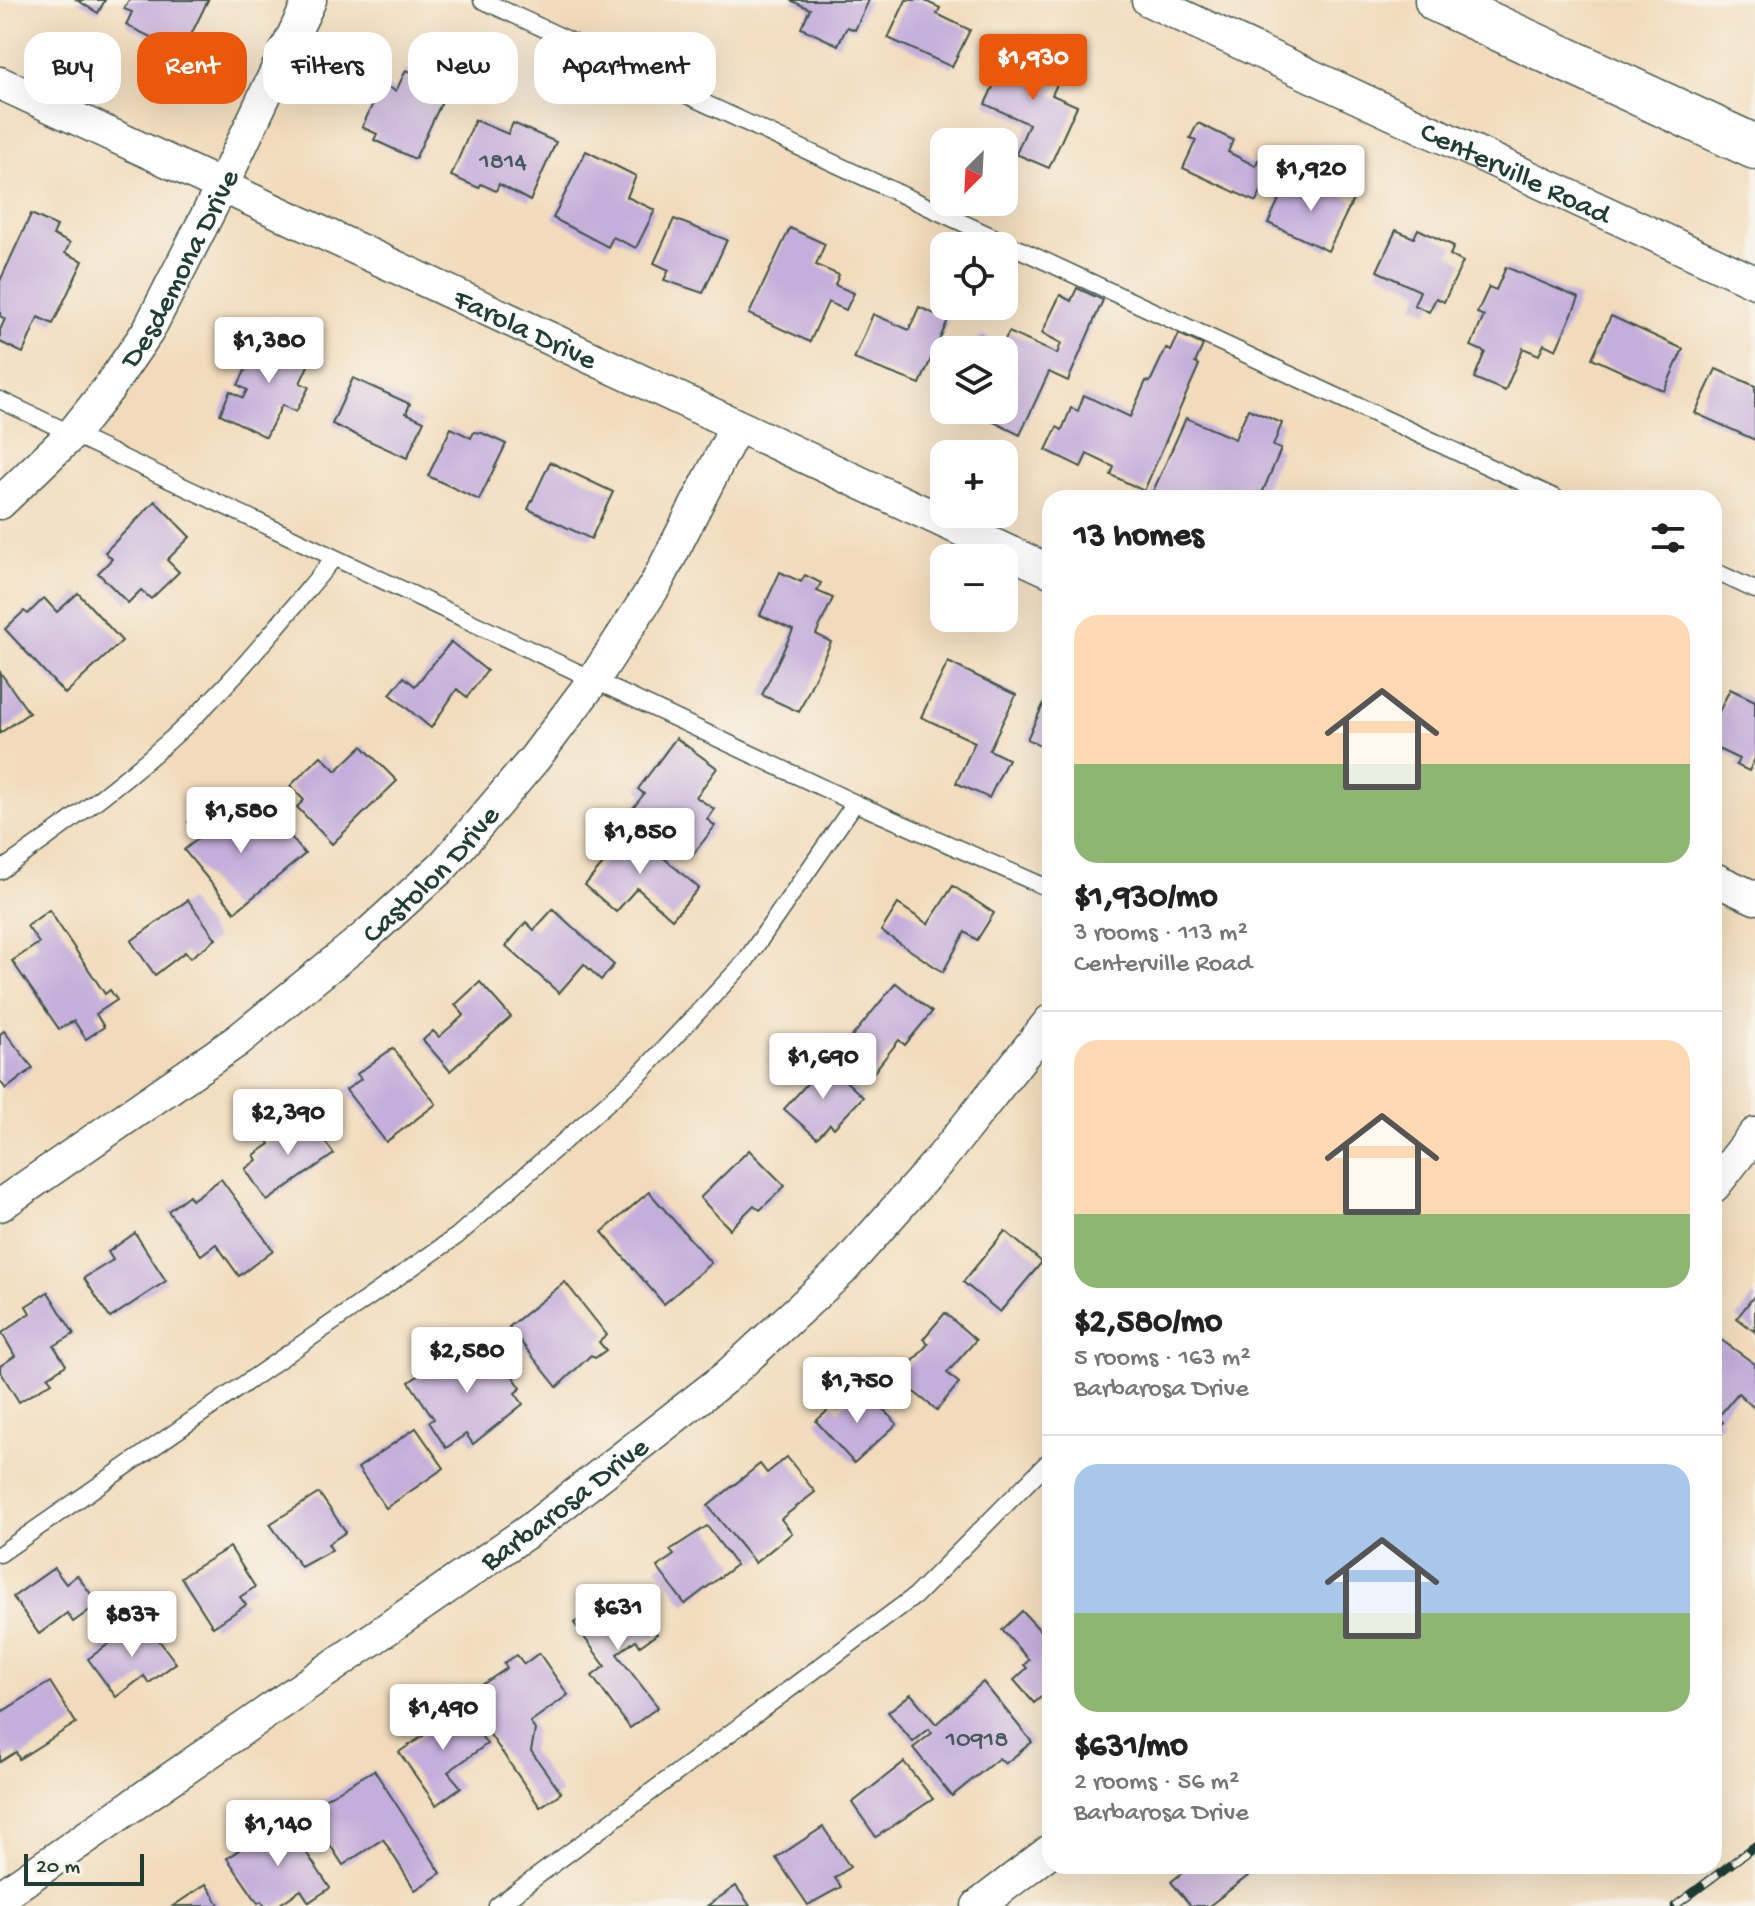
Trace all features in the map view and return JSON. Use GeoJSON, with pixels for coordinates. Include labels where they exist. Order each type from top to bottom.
{"type":"FeatureCollection","features":[{"type":"Feature","properties":{"kind":"street","name":"Desdemona Drive"},"geometry":{"type":"LineString","coordinates":[[0,503],[73,433],[148,331],[222,186],[310,0]]}},
{"type":"Feature","properties":{"kind":"street","name":"Centerville Road"},"geometry":{"type":"LineString","coordinates":[[1148,0],[1755,282]]}},
{"type":"Feature","properties":{"kind":"street"},"geometry":{"type":"LineString","coordinates":[[1437,0],[1755,147]]}},
{"type":"Feature","properties":{"kind":"street","name":"Farola Drive"},"geometry":{"type":"LineString","coordinates":[[0,83],[1042,567]]}},
{"type":"Feature","properties":{"kind":"street","name":"Castolon Drive"},"geometry":{"type":"LineString","coordinates":[[0,1205],[237,1041],[365,937],[444,865],[535,758],[595,678],[656,584],[736,427]]}},
{"type":"Feature","properties":{"kind":"street"},"geometry":{"type":"LineString","coordinates":[[1722,883],[1755,898]]}},
{"type":"Feature","properties":{"kind":"street","name":"Barbarosa Drive"},"geometry":{"type":"LineString","coordinates":[[0,1897],[527,1532],[726,1377],[842,1270],[943,1156],[1042,1031]]}},
{"type":"Feature","properties":{"kind":"street"},"geometry":{"type":"LineString","coordinates":[[1722,1176],[1755,1134]]}},
{"type":"Feature","properties":{"kind":"street"},"geometry":{"type":"LineString","coordinates":[[978,1906],[1042,1857]]}},
{"type":"Feature","properties":{"kind":"lane"},"geometry":{"type":"LineString","coordinates":[[482,0],[1539,490]]}},
{"type":"Feature","properties":{"kind":"lane"},"geometry":{"type":"LineString","coordinates":[[0,400],[855,803],[1042,885]]}},
{"type":"Feature","properties":{"kind":"lane"},"geometry":{"type":"LineString","coordinates":[[0,871],[45,840],[170,739],[251,657],[334,558]]}},
{"type":"Feature","properties":{"kind":"lane"},"geometry":{"type":"LineString","coordinates":[[1722,575],[1755,590]]}},
{"type":"Feature","properties":{"kind":"lane"},"geometry":{"type":"LineString","coordinates":[[0,1554],[457,1236],[641,1073],[744,963],[855,803]]}},
{"type":"Feature","properties":{"kind":"lane"},"geometry":{"type":"LineString","coordinates":[[497,1906],[915,1596],[1042,1468]]}},
{"type":"Feature","properties":{"kind":"building"},"geometry":{"type":"Polygon","coordinates":[[[77,0],[105,0],[98,13],[77,0]]]}},
{"type":"Feature","properties":{"kind":"building"},"geometry":{"type":"Polygon","coordinates":[[[129,0],[208,0],[192,32],[140,32],[126,25],[132,12],[124,9],[129,0]]]}},
{"type":"Feature","properties":{"kind":"building"},"geometry":{"type":"Polygon","coordinates":[[[790,0],[869,0],[855,30],[847,27],[838,45],[801,28],[810,9],[790,0]]]}},
{"type":"Feature","properties":{"kind":"building"},"geometry":{"type":"Polygon","coordinates":[[[906,0],[923,0],[940,8],[937,14],[970,30],[952,67],[888,38],[906,0]]]}},
{"type":"Feature","properties":{"kind":"building"},"geometry":{"type":"Polygon","coordinates":[[[1013,43],[1065,67],[1052,95],[1077,106],[1049,168],[1018,155],[1029,124],[985,104],[1013,43]]]}},
{"type":"Feature","properties":{"kind":"building"},"geometry":{"type":"Polygon","coordinates":[[[406,70],[408,104],[441,104],[415,159],[374,140],[377,134],[362,127],[373,104],[392,104],[392,89],[396,91],[406,70]]]}},
{"type":"Feature","properties":{"kind":"building"},"geometry":{"type":"Polygon","coordinates":[[[475,120],[508,134],[513,123],[556,142],[530,201],[499,184],[496,191],[481,184],[479,188],[451,176],[475,120]]]}},
{"type":"Feature","properties":{"kind":"building"},"geometry":{"type":"Polygon","coordinates":[[[1198,123],[1233,140],[1228,152],[1256,166],[1258,160],[1273,167],[1256,202],[1183,168],[1196,140],[1190,138],[1198,123]]]}},
{"type":"Feature","properties":{"kind":"building"},"geometry":{"type":"Polygon","coordinates":[[[586,151],[636,176],[627,197],[655,210],[636,248],[613,237],[608,247],[553,218],[586,151]]]}},
{"type":"Feature","properties":{"kind":"building"},"geometry":{"type":"Polygon","coordinates":[[[1288,180],[1307,189],[1311,181],[1353,200],[1328,251],[1268,223],[1288,180]]]}},
{"type":"Feature","properties":{"kind":"building"},"geometry":{"type":"Polygon","coordinates":[[[31,214],[57,226],[53,235],[70,243],[65,253],[83,261],[53,324],[38,317],[23,353],[0,342],[0,330],[5,319],[0,316],[0,281],[31,214]]]}},
{"type":"Feature","properties":{"kind":"building"},"geometry":{"type":"Polygon","coordinates":[[[674,219],[727,240],[703,293],[664,280],[669,270],[654,263],[674,219]]]}},
{"type":"Feature","properties":{"kind":"building"},"geometry":{"type":"Polygon","coordinates":[[[790,228],[825,244],[816,265],[839,275],[835,285],[854,293],[846,310],[828,302],[810,342],[749,314],[790,228]]]}},
{"type":"Feature","properties":{"kind":"building"},"geometry":{"type":"Polygon","coordinates":[[[1418,229],[1454,246],[1450,255],[1463,262],[1444,302],[1436,298],[1429,312],[1414,305],[1420,291],[1377,271],[1396,230],[1414,238],[1418,229]]]}},
{"type":"Feature","properties":{"kind":"building"},"geometry":{"type":"Polygon","coordinates":[[[1506,267],[1579,298],[1556,350],[1544,344],[1539,355],[1523,348],[1505,391],[1474,378],[1485,352],[1471,346],[1484,316],[1477,313],[1489,287],[1496,290],[1506,267]]]}},
{"type":"Feature","properties":{"kind":"building"},"geometry":{"type":"Polygon","coordinates":[[[1077,288],[1103,300],[1068,381],[1049,372],[1020,435],[998,424],[1018,424],[1018,336],[1057,354],[1061,343],[1042,333],[1060,295],[1071,301],[1077,288]]]}},
{"type":"Feature","properties":{"kind":"building"},"geometry":{"type":"Polygon","coordinates":[[[919,307],[930,312],[930,320],[948,320],[941,336],[930,336],[930,361],[920,384],[854,359],[873,314],[909,330],[919,307]]]}},
{"type":"Feature","properties":{"kind":"building"},"geometry":{"type":"Polygon","coordinates":[[[1611,316],[1683,349],[1664,391],[1592,358],[1611,316]]]}},
{"type":"Feature","properties":{"kind":"building"},"geometry":{"type":"Polygon","coordinates":[[[1179,334],[1203,345],[1195,363],[1199,365],[1144,490],[1111,475],[1114,467],[1087,454],[1081,467],[1046,450],[1057,427],[1062,430],[1071,408],[1078,411],[1084,395],[1130,417],[1146,381],[1150,382],[1166,348],[1171,351],[1179,334]]]}},
{"type":"Feature","properties":{"kind":"building"},"geometry":{"type":"Polygon","coordinates":[[[262,336],[275,343],[279,336],[314,353],[300,383],[309,387],[296,412],[282,405],[266,437],[220,414],[230,391],[243,398],[247,390],[238,385],[262,336]]]}},
{"type":"Feature","properties":{"kind":"building"},"geometry":{"type":"Polygon","coordinates":[[[1716,369],[1755,386],[1755,440],[1695,413],[1716,369]]]}},
{"type":"Feature","properties":{"kind":"building"},"geometry":{"type":"Polygon","coordinates":[[[353,378],[410,404],[406,413],[424,421],[407,458],[332,424],[353,378]]]}},
{"type":"Feature","properties":{"kind":"building"},"geometry":{"type":"Polygon","coordinates":[[[1248,409],[1282,423],[1273,446],[1281,449],[1263,490],[1154,490],[1186,418],[1235,439],[1248,409]]]}},
{"type":"Feature","properties":{"kind":"building"},"geometry":{"type":"Polygon","coordinates":[[[451,428],[471,438],[474,432],[482,433],[506,444],[479,500],[428,476],[451,428]]]}},
{"type":"Feature","properties":{"kind":"building"},"geometry":{"type":"Polygon","coordinates":[[[550,462],[613,492],[591,539],[528,509],[550,462]]]}},
{"type":"Feature","properties":{"kind":"building"},"geometry":{"type":"Polygon","coordinates":[[[155,501],[190,537],[167,560],[179,572],[151,599],[141,590],[128,603],[98,573],[112,559],[105,552],[155,501]]]}},
{"type":"Feature","properties":{"kind":"building"},"geometry":{"type":"Polygon","coordinates":[[[780,572],[801,582],[805,575],[821,583],[817,591],[833,598],[816,634],[831,642],[799,712],[762,695],[793,630],[760,615],[780,572]]]}},
{"type":"Feature","properties":{"kind":"building"},"geometry":{"type":"Polygon","coordinates":[[[78,593],[122,641],[65,694],[5,629],[24,611],[28,614],[44,598],[57,612],[78,593]]]}},
{"type":"Feature","properties":{"kind":"building"},"geometry":{"type":"Polygon","coordinates":[[[451,642],[487,671],[467,697],[457,689],[431,728],[390,694],[404,677],[415,686],[451,642]]]}},
{"type":"Feature","properties":{"kind":"building"},"geometry":{"type":"Polygon","coordinates":[[[948,662],[1016,695],[989,750],[1008,759],[989,798],[956,783],[975,742],[921,717],[948,662]]]}},
{"type":"Feature","properties":{"kind":"building"},"geometry":{"type":"Polygon","coordinates":[[[0,672],[29,713],[0,733],[0,672]]]}},
{"type":"Feature","properties":{"kind":"building"},"geometry":{"type":"Polygon","coordinates":[[[1730,689],[1755,701],[1755,759],[1749,771],[1736,765],[1739,759],[1722,751],[1722,706],[1730,689]]]}},
{"type":"Feature","properties":{"kind":"building"},"geometry":{"type":"Polygon","coordinates":[[[1042,707],[1042,746],[1027,739],[1042,707]]]}},
{"type":"Feature","properties":{"kind":"building"},"geometry":{"type":"Polygon","coordinates":[[[676,738],[717,768],[696,797],[714,809],[707,819],[715,826],[691,857],[630,812],[644,794],[638,789],[676,738]]]}},
{"type":"Feature","properties":{"kind":"building"},"geometry":{"type":"Polygon","coordinates":[[[362,746],[397,781],[332,844],[297,807],[304,800],[290,786],[321,756],[336,771],[362,746]]]}},
{"type":"Feature","properties":{"kind":"building"},"geometry":{"type":"Polygon","coordinates":[[[204,809],[217,824],[233,811],[249,831],[271,813],[305,854],[235,912],[184,850],[200,837],[188,822],[204,809]]]}},
{"type":"Feature","properties":{"kind":"building"},"geometry":{"type":"Polygon","coordinates":[[[625,825],[699,888],[672,919],[637,888],[616,912],[585,885],[608,858],[602,852],[625,825]]]}},
{"type":"Feature","properties":{"kind":"building"},"geometry":{"type":"Polygon","coordinates":[[[953,886],[994,913],[977,940],[965,932],[943,972],[881,931],[898,904],[928,924],[953,886]]]}},
{"type":"Feature","properties":{"kind":"building"},"geometry":{"type":"Polygon","coordinates":[[[188,900],[216,939],[190,958],[185,952],[155,975],[131,941],[188,900]]]}},
{"type":"Feature","properties":{"kind":"building"},"geometry":{"type":"Polygon","coordinates":[[[553,909],[614,965],[601,980],[584,964],[559,993],[506,946],[526,922],[534,930],[553,909]]]}},
{"type":"Feature","properties":{"kind":"building"},"geometry":{"type":"Polygon","coordinates":[[[49,910],[105,994],[110,990],[117,1000],[96,1014],[104,1027],[86,1039],[74,1021],[59,1029],[12,961],[39,943],[27,926],[49,910]]]}},
{"type":"Feature","properties":{"kind":"building"},"geometry":{"type":"Polygon","coordinates":[[[480,982],[511,1017],[450,1071],[423,1040],[433,1031],[439,1037],[464,1015],[455,1005],[480,982]]]}},
{"type":"Feature","properties":{"kind":"building"},"geometry":{"type":"Polygon","coordinates":[[[896,983],[932,1012],[905,1045],[899,1040],[870,1077],[839,1052],[896,983]]]}},
{"type":"Feature","properties":{"kind":"building"},"geometry":{"type":"Polygon","coordinates":[[[4,1031],[33,1068],[6,1089],[0,1081],[0,1034],[4,1031]]]}},
{"type":"Feature","properties":{"kind":"building"},"geometry":{"type":"Polygon","coordinates":[[[393,1048],[436,1104],[386,1142],[346,1090],[361,1079],[357,1074],[393,1048]]]}},
{"type":"Feature","properties":{"kind":"building"},"geometry":{"type":"Polygon","coordinates":[[[826,1063],[863,1097],[834,1128],[830,1124],[817,1138],[784,1109],[826,1063]]]}},
{"type":"Feature","properties":{"kind":"building"},"geometry":{"type":"Polygon","coordinates":[[[303,1112],[334,1154],[267,1201],[245,1169],[257,1160],[254,1155],[270,1144],[266,1138],[303,1112]]]}},
{"type":"Feature","properties":{"kind":"building"},"geometry":{"type":"Polygon","coordinates":[[[749,1150],[785,1186],[760,1210],[754,1205],[730,1229],[700,1198],[749,1150]]]}},
{"type":"Feature","properties":{"kind":"building"},"geometry":{"type":"Polygon","coordinates":[[[221,1179],[273,1250],[239,1276],[216,1244],[201,1255],[168,1211],[189,1195],[192,1200],[221,1179]]]}},
{"type":"Feature","properties":{"kind":"building"},"geometry":{"type":"Polygon","coordinates":[[[649,1192],[711,1263],[664,1304],[602,1232],[649,1192]]]}},
{"type":"Feature","properties":{"kind":"building"},"geometry":{"type":"Polygon","coordinates":[[[1005,1231],[1042,1262],[1000,1312],[963,1282],[1005,1231]]]}},
{"type":"Feature","properties":{"kind":"building"},"geometry":{"type":"Polygon","coordinates":[[[135,1233],[166,1281],[110,1318],[84,1278],[113,1260],[108,1252],[135,1233]]]}},
{"type":"Feature","properties":{"kind":"building"},"geometry":{"type":"Polygon","coordinates":[[[565,1282],[607,1335],[599,1342],[606,1350],[595,1358],[591,1355],[557,1387],[509,1327],[565,1282]]]}},
{"type":"Feature","properties":{"kind":"building"},"geometry":{"type":"Polygon","coordinates":[[[48,1292],[74,1334],[54,1346],[66,1365],[48,1377],[52,1382],[19,1402],[0,1371],[0,1366],[15,1356],[2,1333],[30,1313],[26,1306],[48,1292]]]}},
{"type":"Feature","properties":{"kind":"building"},"geometry":{"type":"Polygon","coordinates":[[[1755,1295],[1755,1332],[1737,1318],[1755,1295]]]}},
{"type":"Feature","properties":{"kind":"building"},"geometry":{"type":"Polygon","coordinates":[[[945,1313],[976,1340],[947,1373],[959,1383],[937,1410],[892,1375],[903,1363],[908,1367],[928,1344],[923,1339],[945,1313]]]}},
{"type":"Feature","properties":{"kind":"building"},"geometry":{"type":"Polygon","coordinates":[[[1722,1340],[1755,1364],[1755,1409],[1738,1393],[1722,1412],[1722,1340]]]}},
{"type":"Feature","properties":{"kind":"building"},"geometry":{"type":"Polygon","coordinates":[[[483,1346],[492,1359],[498,1355],[521,1388],[515,1393],[523,1404],[473,1444],[466,1434],[446,1448],[429,1422],[434,1419],[409,1382],[460,1347],[467,1358],[483,1346]]]}},
{"type":"Feature","properties":{"kind":"building"},"geometry":{"type":"Polygon","coordinates":[[[863,1387],[897,1424],[854,1463],[816,1421],[834,1405],[839,1410],[863,1387]]]}},
{"type":"Feature","properties":{"kind":"building"},"geometry":{"type":"Polygon","coordinates":[[[416,1428],[444,1468],[386,1508],[358,1468],[416,1428]]]}},
{"type":"Feature","properties":{"kind":"building"},"geometry":{"type":"Polygon","coordinates":[[[787,1457],[815,1492],[781,1519],[792,1533],[755,1563],[708,1506],[760,1464],[767,1473],[787,1457]]]}},
{"type":"Feature","properties":{"kind":"building"},"geometry":{"type":"Polygon","coordinates":[[[319,1493],[346,1532],[328,1544],[332,1550],[301,1567],[270,1524],[319,1493]]]}},
{"type":"Feature","properties":{"kind":"building"},"geometry":{"type":"Polygon","coordinates":[[[707,1526],[736,1565],[685,1604],[657,1567],[674,1555],[670,1550],[707,1526]]]}},
{"type":"Feature","properties":{"kind":"building"},"geometry":{"type":"Polygon","coordinates":[[[230,1547],[255,1587],[240,1597],[246,1605],[213,1627],[181,1577],[230,1547]]]}},
{"type":"Feature","properties":{"kind":"building"},"geometry":{"type":"Polygon","coordinates":[[[54,1568],[66,1584],[77,1575],[98,1604],[73,1622],[67,1613],[39,1634],[13,1597],[54,1568]]]}},
{"type":"Feature","properties":{"kind":"building"},"geometry":{"type":"Polygon","coordinates":[[[622,1587],[657,1634],[640,1646],[636,1640],[617,1654],[658,1707],[630,1728],[592,1676],[605,1666],[574,1623],[588,1613],[584,1608],[601,1595],[604,1600],[622,1587]]]}},
{"type":"Feature","properties":{"kind":"building"},"geometry":{"type":"Polygon","coordinates":[[[1022,1611],[1042,1633],[1042,1696],[1034,1703],[1014,1680],[1027,1668],[1024,1665],[1029,1660],[1002,1630],[1022,1611]]]}},
{"type":"Feature","properties":{"kind":"building"},"geometry":{"type":"Polygon","coordinates":[[[143,1619],[176,1663],[149,1683],[144,1676],[116,1697],[88,1659],[143,1619]]]}},
{"type":"Feature","properties":{"kind":"building"},"geometry":{"type":"Polygon","coordinates":[[[539,1653],[568,1695],[530,1722],[535,1730],[531,1751],[561,1793],[540,1807],[464,1697],[507,1668],[504,1663],[517,1655],[524,1664],[539,1653]]]}},
{"type":"Feature","properties":{"kind":"building"},"geometry":{"type":"Polygon","coordinates":[[[50,1682],[76,1723],[19,1759],[16,1752],[0,1762],[0,1706],[3,1711],[50,1682]]]}},
{"type":"Feature","properties":{"kind":"building"},"geometry":{"type":"Polygon","coordinates":[[[983,1682],[1032,1742],[1005,1764],[999,1758],[952,1796],[913,1748],[932,1733],[929,1729],[913,1742],[888,1712],[911,1694],[936,1724],[983,1682]]]}},
{"type":"Feature","properties":{"kind":"building"},"geometry":{"type":"Polygon","coordinates":[[[459,1704],[487,1744],[448,1772],[461,1787],[436,1805],[399,1752],[432,1730],[428,1724],[459,1704]]]}},
{"type":"Feature","properties":{"kind":"building"},"geometry":{"type":"Polygon","coordinates":[[[904,1762],[933,1799],[876,1837],[852,1803],[904,1762]]]}},
{"type":"Feature","properties":{"kind":"building"},"geometry":{"type":"Polygon","coordinates":[[[374,1770],[441,1873],[415,1890],[383,1839],[343,1865],[307,1809],[374,1770]]]}},
{"type":"Feature","properties":{"kind":"building"},"geometry":{"type":"Polygon","coordinates":[[[284,1819],[330,1888],[309,1902],[301,1890],[277,1906],[265,1906],[261,1901],[258,1903],[227,1858],[284,1819]]]}},
{"type":"Feature","properties":{"kind":"building"},"geometry":{"type":"Polygon","coordinates":[[[823,1827],[850,1867],[835,1878],[841,1887],[808,1905],[776,1858],[823,1827]]]}},
{"type":"Feature","properties":{"kind":"building"},"geometry":{"type":"Polygon","coordinates":[[[1181,1874],[1251,1874],[1209,1906],[1191,1906],[1171,1882],[1181,1874]]]}},
{"type":"Feature","properties":{"kind":"building"},"geometry":{"type":"Polygon","coordinates":[[[206,1884],[220,1906],[173,1906],[206,1884]]]}},
{"type":"Feature","properties":{"kind":"building"},"geometry":{"type":"Polygon","coordinates":[[[736,1886],[750,1906],[707,1906],[736,1886]]]}},
{"type":"Feature","properties":{"kind":"railway"},"geometry":{"type":"LineString","coordinates":[[1722,1871],[1755,1846]]}},
{"type":"Feature","properties":{"kind":"railway"},"geometry":{"type":"LineString","coordinates":[[1675,1906],[1718,1874]]}}]}
